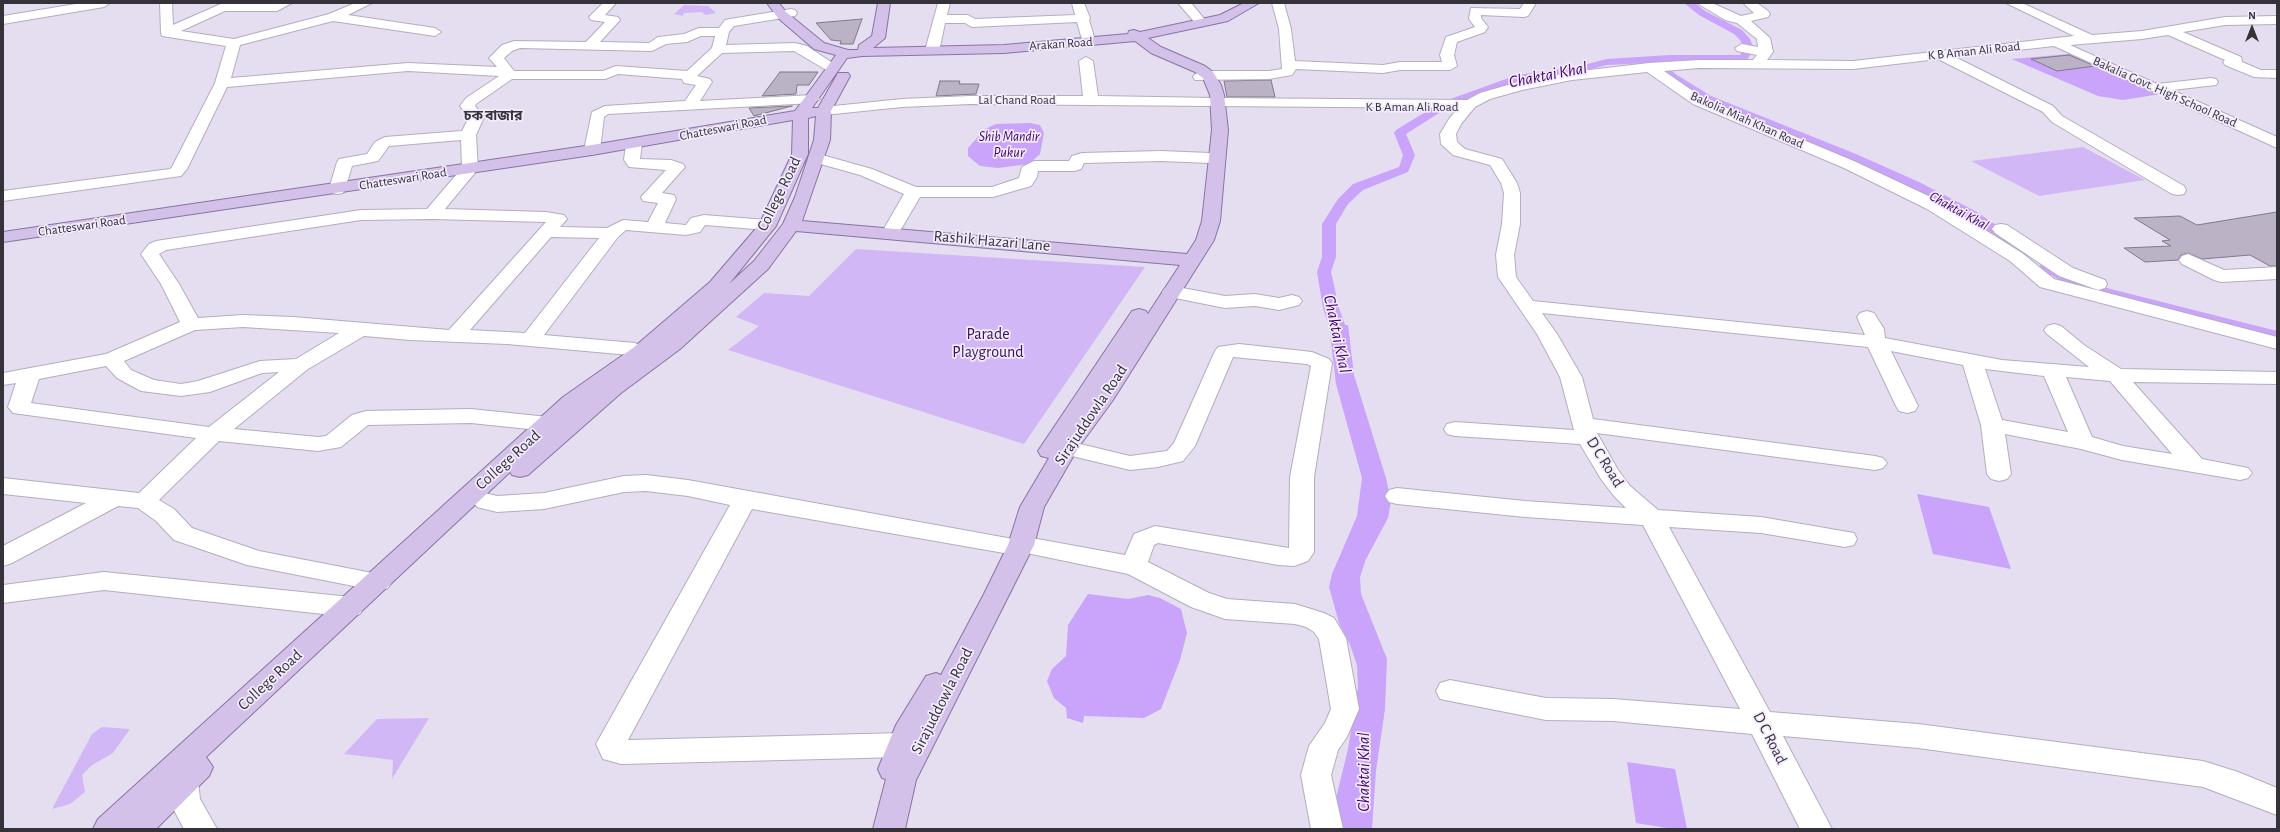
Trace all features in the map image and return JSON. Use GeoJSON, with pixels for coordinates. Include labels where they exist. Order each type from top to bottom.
{"type":"FeatureCollection","features":[{"type":"Feature","properties":{"kind":"main road"},"geometry":{"type":"LineString","coordinates":[[773,3],[785,10],[820,46],[856,49],[881,29],[884,3]]}},
{"type":"Feature","properties":{"kind":"main road"},"geometry":{"type":"LineString","coordinates":[[856,49],[868,34],[874,3]]}},
{"type":"Feature","properties":{"kind":"main road","name":"Arakan Road"},"geometry":{"type":"LineString","coordinates":[[856,49],[1002,46],[1133,36],[1200,21],[1234,10],[1247,3]]}},
{"type":"Feature","properties":{"kind":"main road","name":"Arakan Road"},"geometry":{"type":"LineString","coordinates":[[856,49],[1004,49],[1133,36],[1224,18],[1253,3]]}},
{"type":"Feature","properties":{"kind":"main road"},"geometry":{"type":"LineString","coordinates":[[1133,36],[1146,52],[1161,60],[1186,68],[1204,76]]}},
{"type":"Feature","properties":{"kind":"main road","name":"College Road"},"geometry":{"type":"LineString","coordinates":[[109,829],[379,582],[571,402],[649,354],[717,306],[761,264],[791,225],[816,158],[822,140],[819,105],[833,68],[856,49]]}},
{"type":"Feature","properties":{"kind":"main road","name":"College Road"},"geometry":{"type":"LineString","coordinates":[[135,829],[183,781],[318,654],[485,501],[613,388],[717,286],[745,254],[767,225],[800,154],[801,113],[819,105],[856,49]]}},
{"type":"Feature","properties":{"kind":"main road","name":"Sirajuddowla Road"},"geometry":{"type":"LineString","coordinates":[[889,829],[901,780],[1012,544],[1058,436],[1186,261],[1205,240],[1211,221],[1214,177],[1219,160],[1220,130],[1215,103],[1205,84],[1204,76]]}},
{"type":"Feature","properties":{"kind":"main road","name":"Sirajuddowla Road"},"geometry":{"type":"LineString","coordinates":[[875,829],[883,796],[911,725],[949,661],[1057,463],[1102,400],[1172,292],[1186,261],[1191,241],[1199,222],[1205,178],[1210,158],[1215,103]]}},
{"type":"Feature","properties":{"kind":"main road","name":"Chatteswari Road"},"geometry":{"type":"LineString","coordinates":[[3,237],[337,189],[634,144],[801,113]]}},
{"type":"Feature","properties":{"kind":"main road","name":"Rashik Hazari Lane"},"geometry":{"type":"LineString","coordinates":[[791,225],[891,232],[1186,261]]}},
{"type":"Feature","properties":{"kind":"street"},"geometry":{"type":"LineString","coordinates":[[3,20],[104,3]]}},
{"type":"Feature","properties":{"kind":"street"},"geometry":{"type":"LineString","coordinates":[[166,3],[167,33]]}},
{"type":"Feature","properties":{"kind":"street"},"geometry":{"type":"LineString","coordinates":[[167,33],[223,7],[278,7],[286,3]]}},
{"type":"Feature","properties":{"kind":"street"},"geometry":{"type":"LineString","coordinates":[[167,33],[234,43],[333,17],[366,3]]}},
{"type":"Feature","properties":{"kind":"street"},"geometry":{"type":"LineString","coordinates":[[589,46],[614,20],[595,17],[610,3]]}},
{"type":"Feature","properties":{"kind":"street"},"geometry":{"type":"LineString","coordinates":[[933,47],[944,3]]}},
{"type":"Feature","properties":{"kind":"street"},"geometry":{"type":"LineString","coordinates":[[1078,3],[1084,18],[1088,40]]}},
{"type":"Feature","properties":{"kind":"street"},"geometry":{"type":"LineString","coordinates":[[1184,3],[1200,21]]}},
{"type":"Feature","properties":{"kind":"street"},"geometry":{"type":"LineString","coordinates":[[1204,76],[1269,75],[1287,72],[1290,65],[1285,29],[1278,3]]}},
{"type":"Feature","properties":{"kind":"street"},"geometry":{"type":"LineString","coordinates":[[1290,65],[1383,69],[1400,66],[1450,66],[1447,54],[1451,40],[1482,27],[1475,19],[1475,10],[1524,13],[1530,3]]}},
{"type":"Feature","properties":{"kind":"street"},"geometry":{"type":"LineString","coordinates":[[1703,3],[1741,20],[1763,38],[1766,52],[1756,65]]}},
{"type":"Feature","properties":{"kind":"street"},"geometry":{"type":"LineString","coordinates":[[1741,20],[1764,14],[1749,3]]}},
{"type":"Feature","properties":{"kind":"street"},"geometry":{"type":"LineString","coordinates":[[2012,3],[2093,41]]}},
{"type":"Feature","properties":{"kind":"street"},"geometry":{"type":"LineString","coordinates":[[691,104],[705,82],[689,80],[690,75],[718,49],[723,32],[733,22],[785,10]]}},
{"type":"Feature","properties":{"kind":"street"},"geometry":{"type":"LineString","coordinates":[[3,29],[28,17]]}},
{"type":"Feature","properties":{"kind":"street"},"geometry":{"type":"LineString","coordinates":[[333,17],[435,32]]}},
{"type":"Feature","properties":{"kind":"street"},"geometry":{"type":"LineString","coordinates":[[940,19],[968,19],[972,23],[1084,18]]}},
{"type":"Feature","properties":{"kind":"street","name":"K B Aman Ali Road"},"geometry":{"type":"LineString","coordinates":[[1215,103],[1402,106],[1468,105],[1485,96],[1520,86],[1572,76],[1649,67],[1714,64],[1853,65],[2053,42],[2093,41],[2226,21],[2277,20]]}},
{"type":"Feature","properties":{"kind":"street"},"geometry":{"type":"LineString","coordinates":[[2168,30],[2236,60],[2230,62],[2259,74],[2277,74]]}},
{"type":"Feature","properties":{"kind":"street"},"geometry":{"type":"LineString","coordinates":[[508,73],[496,58],[502,51],[513,46],[563,44],[589,46],[652,46],[663,40],[687,38],[698,32],[723,32]]}},
{"type":"Feature","properties":{"kind":"street","name":"Bakalia Govt. High School Road"},"geometry":{"type":"LineString","coordinates":[[2053,42],[2277,143]]}},
{"type":"Feature","properties":{"kind":"street"},"geometry":{"type":"LineString","coordinates":[[3,196],[175,173],[179,169],[222,83],[234,43]]}},
{"type":"Feature","properties":{"kind":"street"},"geometry":{"type":"LineString","coordinates":[[718,49],[795,47],[802,49],[833,68]]}},
{"type":"Feature","properties":{"kind":"street"},"geometry":{"type":"LineString","coordinates":[[1742,48],[1766,52]]}},
{"type":"Feature","properties":{"kind":"street"},"geometry":{"type":"LineString","coordinates":[[1704,53],[1714,64]]}},
{"type":"Feature","properties":{"kind":"street"},"geometry":{"type":"LineString","coordinates":[[1940,55],[2048,110],[2057,119],[2178,190]]}},
{"type":"Feature","properties":{"kind":"street"},"geometry":{"type":"LineString","coordinates":[[1086,61],[1091,100]]}},
{"type":"Feature","properties":{"kind":"street"},"geometry":{"type":"LineString","coordinates":[[1670,66],[1688,81],[1713,96],[1868,161],[1976,212],[2066,272],[2083,280],[2170,304],[2277,329]]}},
{"type":"Feature","properties":{"kind":"street"},"geometry":{"type":"LineString","coordinates":[[222,83],[408,67],[508,73],[605,75],[616,70],[690,75]]}},
{"type":"Feature","properties":{"kind":"street","name":"Bakolia Miah Khan Road"},"geometry":{"type":"LineString","coordinates":[[1649,67],[1698,101],[1850,165],[1913,194],[1977,230],[2016,257],[2047,283],[2092,296],[2277,343]]}},
{"type":"Feature","properties":{"kind":"street"},"geometry":{"type":"LineString","coordinates":[[432,214],[470,169],[468,135],[477,117],[468,106],[471,100],[508,73]]}},
{"type":"Feature","properties":{"kind":"street"},"geometry":{"type":"LineString","coordinates":[[1269,75],[1274,78],[1280,103]]}},
{"type":"Feature","properties":{"kind":"street"},"geometry":{"type":"LineString","coordinates":[[2155,88],[2210,82]]}},
{"type":"Feature","properties":{"kind":"street","name":"Lal Chand Road"},"geometry":{"type":"LineString","coordinates":[[592,150],[597,115],[601,111],[691,104],[819,105],[1091,100],[1215,103]]}},
{"type":"Feature","properties":{"kind":"street","name":"K B Aman Ali Road"},"geometry":{"type":"LineString","coordinates":[[1215,103],[1402,106]]}},
{"type":"Feature","properties":{"kind":"street","name":"D C Road"},"geometry":{"type":"LineString","coordinates":[[1468,105],[1454,122],[1448,134],[1449,144],[1459,152],[1496,162],[1509,183],[1512,193],[1511,224],[1505,255],[1505,267],[1508,277],[1547,334],[1571,377],[1586,432],[1618,485],[1650,517],[1761,722],[1816,829]]}},
{"type":"Feature","properties":{"kind":"street"},"geometry":{"type":"LineString","coordinates":[[337,189],[345,162],[372,158],[381,145],[385,142],[468,135]]}},
{"type":"Feature","properties":{"kind":"street"},"geometry":{"type":"LineString","coordinates":[[634,144],[632,160],[635,164],[671,165],[677,167],[649,197],[668,200],[654,228]]}},
{"type":"Feature","properties":{"kind":"street"},"geometry":{"type":"LineString","coordinates":[[816,158],[866,172],[914,192],[993,192],[1025,182],[1031,167],[1075,166],[1080,158],[1161,156],[1210,158]]}},
{"type":"Feature","properties":{"kind":"street"},"geometry":{"type":"LineString","coordinates":[[891,232],[914,192]]}},
{"type":"Feature","properties":{"kind":"street"},"geometry":{"type":"LineString","coordinates":[[191,324],[170,284],[150,254],[155,248],[162,245],[361,215],[432,214],[546,217],[558,219],[454,336]]}},
{"type":"Feature","properties":{"kind":"street"},"geometry":{"type":"LineString","coordinates":[[530,340],[617,228],[624,226],[691,229],[700,221],[704,220],[767,225]]}},
{"type":"Feature","properties":{"kind":"street"},"geometry":{"type":"LineString","coordinates":[[547,232],[612,234]]}},
{"type":"Feature","properties":{"kind":"street"},"geometry":{"type":"LineString","coordinates":[[2188,260],[2221,276],[2277,273]]}},
{"type":"Feature","properties":{"kind":"street"},"geometry":{"type":"LineString","coordinates":[[1172,292],[1226,302],[1255,300],[1279,304],[1292,301]]}},
{"type":"Feature","properties":{"kind":"street"},"geometry":{"type":"LineString","coordinates":[[1527,306],[1876,342],[2002,366],[2116,375],[2277,378]]}},
{"type":"Feature","properties":{"kind":"street"},"geometry":{"type":"LineString","coordinates":[[1867,317],[1874,329],[1876,342],[1907,406]]}},
{"type":"Feature","properties":{"kind":"street"},"geometry":{"type":"LineString","coordinates":[[3,379],[111,359],[191,324],[250,321],[293,323],[359,330],[530,340],[635,349],[649,354]]}},
{"type":"Feature","properties":{"kind":"street"},"geometry":{"type":"LineString","coordinates":[[144,501],[214,434],[302,365],[359,330]]}},
{"type":"Feature","properties":{"kind":"street"},"geometry":{"type":"LineString","coordinates":[[2054,330],[2077,349],[2116,375],[2194,465]]}},
{"type":"Feature","properties":{"kind":"street"},"geometry":{"type":"LineString","coordinates":[[1076,450],[1130,463],[1158,460],[1175,456],[1184,446],[1222,354],[1229,350],[1312,358],[1322,363],[1302,477],[1301,552],[1299,556],[1278,556],[1155,534],[1143,540],[1134,566]]}},
{"type":"Feature","properties":{"kind":"street"},"geometry":{"type":"LineString","coordinates":[[111,359],[124,374],[149,386],[182,390],[202,387],[260,367],[302,365]]}},
{"type":"Feature","properties":{"kind":"street"},"geometry":{"type":"LineString","coordinates":[[1972,360],[1992,425],[1999,474]]}},
{"type":"Feature","properties":{"kind":"street"},"geometry":{"type":"LineString","coordinates":[[2052,370],[2083,442]]}},
{"type":"Feature","properties":{"kind":"street"},"geometry":{"type":"LineString","coordinates":[[30,374],[19,407],[21,408],[214,434],[318,444],[333,442],[360,420],[366,418],[471,416],[548,424]]}},
{"type":"Feature","properties":{"kind":"street"},"geometry":{"type":"LineString","coordinates":[[1992,425],[2083,442],[2122,453],[2240,473]]}},
{"type":"Feature","properties":{"kind":"street"},"geometry":{"type":"LineString","coordinates":[[1455,429],[1586,432],[1875,463]]}},
{"type":"Feature","properties":{"kind":"street"},"geometry":{"type":"LineString","coordinates":[[485,501],[497,504],[544,501],[624,484],[646,483],[688,488],[745,500],[1012,544],[1134,566],[1200,600],[1225,609],[1295,614],[1315,620],[1324,625],[1332,638],[1345,709],[1337,729],[1324,746],[1316,775],[1327,829]]}},
{"type":"Feature","properties":{"kind":"street"},"geometry":{"type":"LineString","coordinates":[[3,486],[144,501],[165,515],[183,534],[256,559],[379,582]]}},
{"type":"Feature","properties":{"kind":"street"},"geometry":{"type":"LineString","coordinates":[[1397,496],[1525,509],[1761,525],[1845,539]]}},
{"type":"Feature","properties":{"kind":"street"},"geometry":{"type":"LineString","coordinates":[[3,557],[114,498]]}},
{"type":"Feature","properties":{"kind":"street"},"geometry":{"type":"LineString","coordinates":[[745,500],[611,744],[614,750],[621,752],[903,745]]}},
{"type":"Feature","properties":{"kind":"street"},"geometry":{"type":"LineString","coordinates":[[3,594],[104,581],[351,607]]}},
{"type":"Feature","properties":{"kind":"street"},"geometry":{"type":"LineString","coordinates":[[1450,691],[1546,709],[1613,710],[1918,736],[2203,774],[2226,781],[2277,802]]}},
{"type":"Feature","properties":{"kind":"street"},"geometry":{"type":"LineString","coordinates":[[183,781],[185,801],[200,829]]}},
{"type":"Feature","properties":{"kind":"green space"},"geometry":{"type":"Polygon","coordinates":[[[684,5],[708,6],[716,13],[706,15],[701,12],[684,13],[683,16],[674,14],[684,5]]]}},
{"type":"Feature","properties":{"kind":"green space"},"geometry":{"type":"Polygon","coordinates":[[[2083,147],[2145,180],[2039,196],[1971,161],[2083,147]]]}},
{"type":"Feature","properties":{"kind":"green space","name":"Parade Playground"},"geometry":{"type":"Polygon","coordinates":[[[856,249],[1145,267],[1024,444],[728,350],[759,326],[736,317],[764,293],[809,296],[856,249]]]}},
{"type":"Feature","properties":{"kind":"green space"},"geometry":{"type":"Polygon","coordinates":[[[429,718],[392,779],[393,760],[344,754],[377,719],[429,718]]]}},
{"type":"Feature","properties":{"kind":"green space"},"geometry":{"type":"Polygon","coordinates":[[[102,727],[130,729],[113,753],[92,765],[82,775],[85,792],[70,804],[52,809],[92,734],[102,727]]]}},
{"type":"Feature","properties":{"kind":"water"},"geometry":{"type":"Polygon","coordinates":[[[2069,54],[2127,77],[2138,87],[2150,89],[2161,94],[2123,100],[2098,96],[2012,59],[2069,54]]]}},
{"type":"Feature","properties":{"kind":"water","name":"Shib Mandir Pukur"},"geometry":{"type":"Polygon","coordinates":[[[1030,123],[1040,125],[1044,133],[1040,154],[1029,164],[998,168],[980,166],[968,156],[968,148],[985,129],[996,124],[1030,123]]]}},
{"type":"Feature","properties":{"kind":"water"},"geometry":{"type":"Polygon","coordinates":[[[1329,325],[1348,325],[1354,375],[1386,478],[1391,501],[1388,518],[1366,559],[1360,577],[1361,594],[1387,659],[1385,709],[1376,771],[1372,829],[1339,829],[1337,811],[1337,794],[1348,749],[1358,687],[1357,665],[1350,645],[1339,623],[1329,587],[1332,574],[1357,516],[1362,478],[1336,384],[1329,325]]]}},
{"type":"Feature","properties":{"kind":"water"},"geometry":{"type":"Polygon","coordinates":[[[1917,494],[1989,507],[2011,569],[1933,554],[1917,494]]]}},
{"type":"Feature","properties":{"kind":"water"},"geometry":{"type":"Polygon","coordinates":[[[1088,594],[1128,599],[1148,595],[1160,598],[1181,609],[1187,633],[1180,660],[1161,709],[1144,718],[1084,716],[1083,723],[1067,718],[1066,708],[1054,698],[1047,681],[1052,669],[1066,656],[1068,625],[1088,594]]]}},
{"type":"Feature","properties":{"kind":"water"},"geometry":{"type":"Polygon","coordinates":[[[1627,762],[1675,769],[1687,829],[1673,829],[1636,823],[1627,762]]]}},
{"type":"Feature","properties":{"kind":"building"},"geometry":{"type":"Polygon","coordinates":[[[862,19],[853,44],[840,44],[841,41],[831,40],[816,23],[862,19]]]}},
{"type":"Feature","properties":{"kind":"building"},"geometry":{"type":"Polygon","coordinates":[[[2069,55],[2095,66],[2057,71],[2031,59],[2069,55]]]}},
{"type":"Feature","properties":{"kind":"building"},"geometry":{"type":"Polygon","coordinates":[[[780,72],[818,72],[809,85],[797,85],[796,94],[762,96],[780,72]]]}},
{"type":"Feature","properties":{"kind":"building"},"geometry":{"type":"Polygon","coordinates":[[[1271,80],[1275,97],[1227,97],[1224,81],[1271,80]]]}},
{"type":"Feature","properties":{"kind":"building"},"geometry":{"type":"Polygon","coordinates":[[[940,81],[960,81],[959,84],[979,84],[976,94],[936,96],[940,81]]]}},
{"type":"Feature","properties":{"kind":"building"},"geometry":{"type":"Polygon","coordinates":[[[792,106],[754,116],[749,108],[792,106]]]}},
{"type":"Feature","properties":{"kind":"building"},"geometry":{"type":"Polygon","coordinates":[[[2277,212],[2277,266],[2270,266],[2250,255],[2202,259],[2188,253],[2181,255],[2178,260],[2145,262],[2124,248],[2171,246],[2162,241],[2170,240],[2134,218],[2180,216],[2197,225],[2277,212]]]}},
{"type":"Feature","properties":{"kind":"waterway","name":"Chaktai Khal"},"geometry":{"type":"LineString","coordinates":[[1651,59],[1743,58],[1749,49],[1745,39],[1738,32],[1702,13],[1689,3]]}},
{"type":"Feature","properties":{"kind":"waterway","name":"Chaktai Khal"},"geometry":{"type":"LineString","coordinates":[[1342,346],[1341,336],[1331,308],[1324,272],[1329,257],[1329,224],[1343,202],[1358,187],[1404,169],[1409,155],[1400,133],[1446,104],[1517,78],[1576,70],[1607,62],[1651,59]]}},
{"type":"Feature","properties":{"kind":"waterway","name":"Chaktai Khal"},"geometry":{"type":"LineString","coordinates":[[1651,59],[1673,77],[1707,98],[1852,157],[1914,185],[1972,215],[2011,242]]}},
{"type":"Feature","properties":{"kind":"waterway","name":"Chaktai Khal"},"geometry":{"type":"LineString","coordinates":[[2046,266],[2078,285],[2277,336]]}},
{"type":"Feature","properties":{"kind":"district","name":"চক বাজার"},"geometry":{"type":"Point","coordinates":[493,116]}}]}
